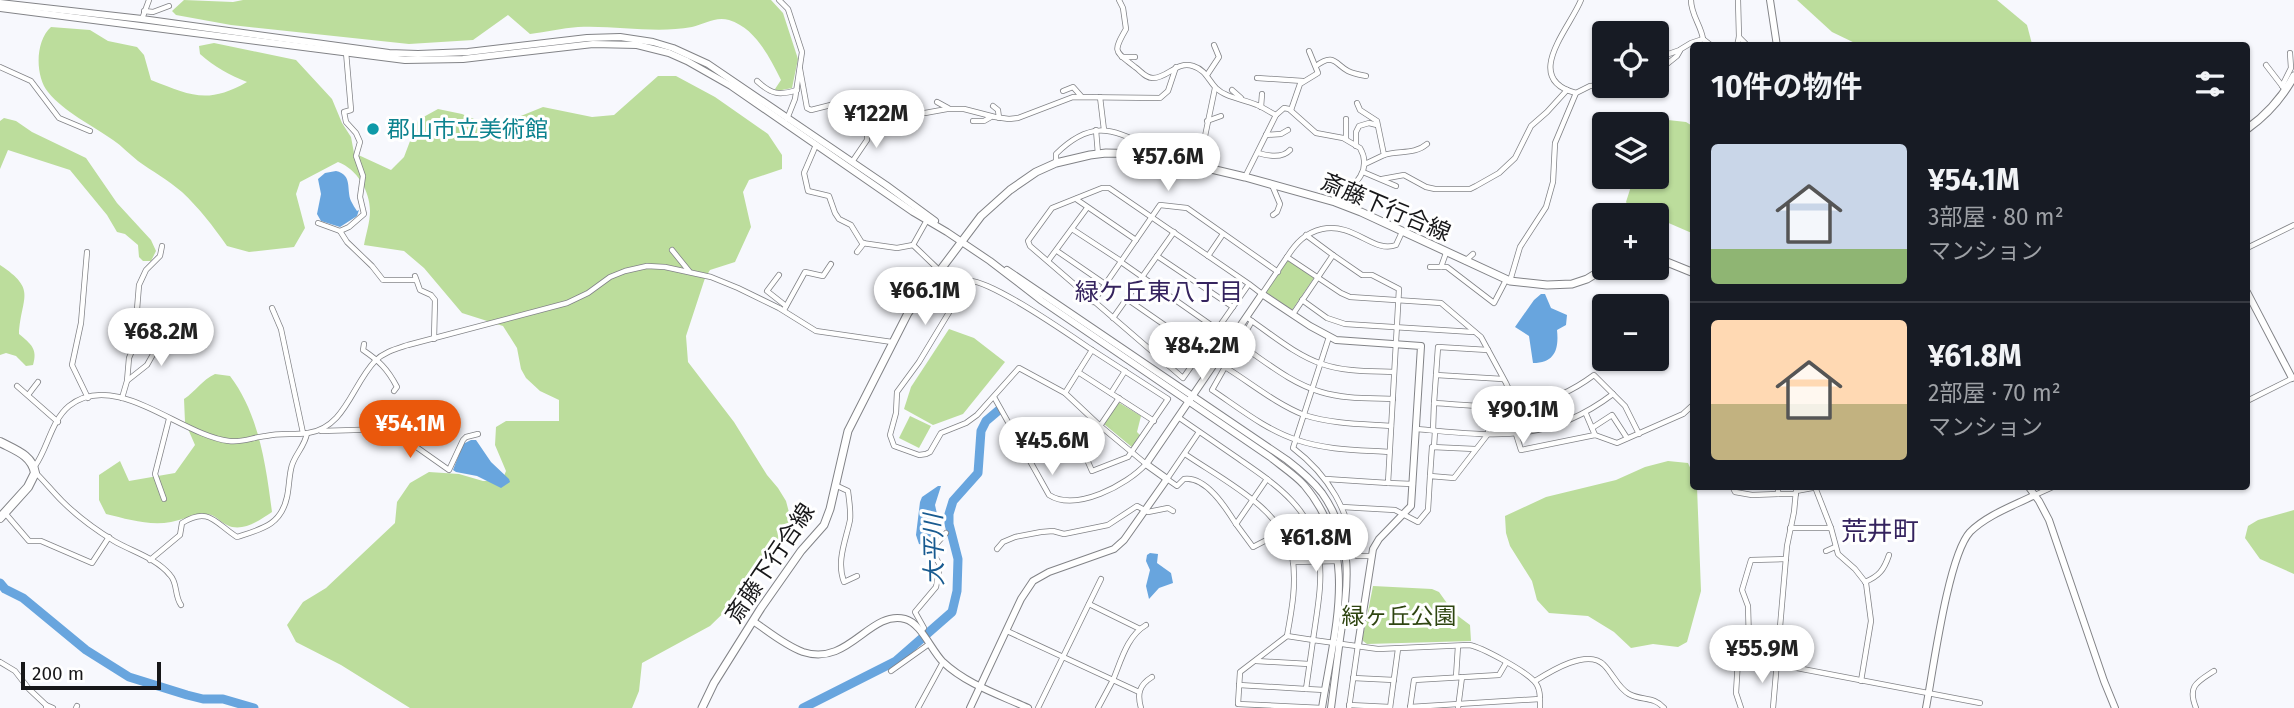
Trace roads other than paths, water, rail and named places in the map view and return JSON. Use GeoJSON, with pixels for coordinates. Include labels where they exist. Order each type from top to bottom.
{"type":"FeatureCollection","features":[{"type":"Feature","properties":{"kind":"main road"},"geometry":{"type":"LineString","coordinates":[[2250,127],[2267,114],[2294,76]]}},
{"type":"Feature","properties":{"kind":"main road","name":"斎藤下行合線"},"geometry":{"type":"LineString","coordinates":[[702,708],[752,621],[801,551],[824,524],[848,431],[908,313],[981,216],[1010,190],[1056,163],[1098,153],[1149,154],[1335,202],[1508,281],[1547,285],[1572,284],[1592,276]]}},
{"type":"Feature","properties":{"kind":"main road"},"geometry":{"type":"LineString","coordinates":[[1669,263],[1690,271]]}},
{"type":"Feature","properties":{"kind":"main road"},"geometry":{"type":"LineString","coordinates":[[0,442],[27,457],[35,470],[28,486],[2,515]]}},
{"type":"Feature","properties":{"kind":"street"},"geometry":{"type":"LineString","coordinates":[[142,19],[149,0]]}},
{"type":"Feature","properties":{"kind":"street"},"geometry":{"type":"LineString","coordinates":[[779,0],[787,3],[802,52],[797,90],[786,120]]}},
{"type":"Feature","properties":{"kind":"street"},"geometry":{"type":"LineString","coordinates":[[1119,0],[1126,29],[1118,41],[1118,53],[1148,78],[1157,78],[1176,67],[1189,65],[1208,75],[1215,88],[1276,115]]}},
{"type":"Feature","properties":{"kind":"street"},"geometry":{"type":"LineString","coordinates":[[1576,93],[1567,90],[1549,71],[1556,45],[1574,17],[1581,0]]}},
{"type":"Feature","properties":{"kind":"street"},"geometry":{"type":"LineString","coordinates":[[1691,0],[1692,12],[1703,39],[1707,42]]}},
{"type":"Feature","properties":{"kind":"street"},"geometry":{"type":"LineString","coordinates":[[1738,0],[1738,42]]}},
{"type":"Feature","properties":{"kind":"street"},"geometry":{"type":"LineString","coordinates":[[1770,0],[1776,42]]}},
{"type":"Feature","properties":{"kind":"street"},"geometry":{"type":"LineString","coordinates":[[0,6],[142,19],[405,60],[441,61],[593,44],[637,46],[687,61],[731,86],[852,162],[916,206],[947,232]]}},
{"type":"Feature","properties":{"kind":"street"},"geometry":{"type":"LineString","coordinates":[[142,19],[169,6]]}},
{"type":"Feature","properties":{"kind":"street"},"geometry":{"type":"LineString","coordinates":[[1739,37],[1744,42]]}},
{"type":"Feature","properties":{"kind":"street"},"geometry":{"type":"LineString","coordinates":[[1694,42],[1703,39]]}},
{"type":"Feature","properties":{"kind":"street"},"geometry":{"type":"LineString","coordinates":[[1669,54],[1690,44]]}},
{"type":"Feature","properties":{"kind":"street"},"geometry":{"type":"LineString","coordinates":[[1208,75],[1219,57],[1214,45]]}},
{"type":"Feature","properties":{"kind":"street"},"geometry":{"type":"LineString","coordinates":[[1669,62],[1681,49]]}},
{"type":"Feature","properties":{"kind":"street"},"geometry":{"type":"LineString","coordinates":[[340,231],[364,214],[360,197],[363,176],[356,156],[359,137],[344,117],[344,112],[351,110],[346,51]]}},
{"type":"Feature","properties":{"kind":"street"},"geometry":{"type":"LineString","coordinates":[[1291,110],[1298,86],[1317,74],[1309,51]]}},
{"type":"Feature","properties":{"kind":"street"},"geometry":{"type":"LineString","coordinates":[[2284,88],[2291,68],[2290,53]]}},
{"type":"Feature","properties":{"kind":"street"},"geometry":{"type":"LineString","coordinates":[[1120,57],[1135,57]]}},
{"type":"Feature","properties":{"kind":"street"},"geometry":{"type":"LineString","coordinates":[[1316,66],[1326,61],[1337,61],[1347,71],[1366,76]]}},
{"type":"Feature","properties":{"kind":"street"},"geometry":{"type":"LineString","coordinates":[[2266,65],[2284,88]]}},
{"type":"Feature","properties":{"kind":"street"},"geometry":{"type":"LineString","coordinates":[[0,67],[31,81],[59,118],[90,131]]}},
{"type":"Feature","properties":{"kind":"street"},"geometry":{"type":"LineString","coordinates":[[800,69],[807,108],[815,110],[874,94],[886,95],[913,112],[964,109],[992,117],[1018,118],[1063,100],[1082,97],[1160,98],[1168,91],[1176,67]]}},
{"type":"Feature","properties":{"kind":"street"},"geometry":{"type":"LineString","coordinates":[[1257,78],[1304,81]]}},
{"type":"Feature","properties":{"kind":"street"},"geometry":{"type":"LineString","coordinates":[[757,81],[772,93],[782,94],[797,90]]}},
{"type":"Feature","properties":{"kind":"street"},"geometry":{"type":"LineString","coordinates":[[1430,267],[1447,267],[1494,303],[1508,281],[1520,247],[1546,207],[1553,182],[1555,143],[1576,93],[1592,86]]}},
{"type":"Feature","properties":{"kind":"street"},"geometry":{"type":"LineString","coordinates":[[1063,92],[1073,87],[1082,97]]}},
{"type":"Feature","properties":{"kind":"street"},"geometry":{"type":"LineString","coordinates":[[1199,165],[1215,88]]}},
{"type":"Feature","properties":{"kind":"street"},"geometry":{"type":"LineString","coordinates":[[1232,90],[1245,101]]}},
{"type":"Feature","properties":{"kind":"street"},"geometry":{"type":"LineString","coordinates":[[1382,179],[1404,175],[1435,189],[1476,187],[1499,173],[1515,158],[1531,126],[1567,90]]}},
{"type":"Feature","properties":{"kind":"street"},"geometry":{"type":"LineString","coordinates":[[1261,107],[1262,94]]}},
{"type":"Feature","properties":{"kind":"street"},"geometry":{"type":"LineString","coordinates":[[1100,97],[1104,130]]}},
{"type":"Feature","properties":{"kind":"street"},"geometry":{"type":"LineString","coordinates":[[937,102],[949,109]]}},
{"type":"Feature","properties":{"kind":"street"},"geometry":{"type":"LineString","coordinates":[[1357,103],[1360,110],[1377,121],[1384,155]]}},
{"type":"Feature","properties":{"kind":"street"},"geometry":{"type":"LineString","coordinates":[[993,106],[998,110],[999,118]]}},
{"type":"Feature","properties":{"kind":"street"},"geometry":{"type":"LineString","coordinates":[[1245,177],[1276,115],[1284,108],[1291,110],[1316,133],[1346,139],[1363,153],[1364,164],[1360,178],[1335,202]]}},
{"type":"Feature","properties":{"kind":"street"},"geometry":{"type":"LineString","coordinates":[[911,129],[913,112]]}},
{"type":"Feature","properties":{"kind":"street"},"geometry":{"type":"LineString","coordinates":[[1207,121],[1221,116]]}},
{"type":"Feature","properties":{"kind":"street"},"geometry":{"type":"LineString","coordinates":[[973,121],[984,121],[992,117]]}},
{"type":"Feature","properties":{"kind":"street"},"geometry":{"type":"LineString","coordinates":[[1346,119],[1346,139]]}},
{"type":"Feature","properties":{"kind":"street"},"geometry":{"type":"LineString","coordinates":[[786,120],[816,145],[927,220],[1023,280],[1270,457],[1302,483],[1325,515],[1335,539],[1339,561],[1331,708]]}},
{"type":"Feature","properties":{"kind":"street"},"geometry":{"type":"LineString","coordinates":[[1356,146],[1359,126],[1369,123],[1377,125]]}},
{"type":"Feature","properties":{"kind":"street"},"geometry":{"type":"LineString","coordinates":[[852,162],[867,140],[867,127]]}},
{"type":"Feature","properties":{"kind":"street"},"geometry":{"type":"LineString","coordinates":[[1096,130],[1098,153]]}},
{"type":"Feature","properties":{"kind":"street"},"geometry":{"type":"LineString","coordinates":[[1056,163],[1056,154],[1072,139],[1096,130],[1117,133],[1141,143],[1147,147],[1149,154]]}},
{"type":"Feature","properties":{"kind":"street"},"geometry":{"type":"LineString","coordinates":[[1266,135],[1281,134],[1288,130]]}},
{"type":"Feature","properties":{"kind":"street"},"geometry":{"type":"LineString","coordinates":[[1364,164],[1392,152],[1417,151],[1427,144]]}},
{"type":"Feature","properties":{"kind":"street"},"geometry":{"type":"LineString","coordinates":[[816,145],[804,173],[806,189],[829,196],[839,219],[851,225],[864,243],[897,248],[913,245]]}},
{"type":"Feature","properties":{"kind":"street"},"geometry":{"type":"LineString","coordinates":[[1258,153],[1277,156],[1290,150]]}},
{"type":"Feature","properties":{"kind":"street"},"geometry":{"type":"LineString","coordinates":[[1363,172],[1396,186]]}},
{"type":"Feature","properties":{"kind":"street"},"geometry":{"type":"LineString","coordinates":[[1272,185],[1280,204],[1273,215]]}},
{"type":"Feature","properties":{"kind":"street"},"geometry":{"type":"LineString","coordinates":[[1249,284],[1183,378],[1093,302],[1030,246],[1028,241],[1052,208],[1102,188],[1109,188],[1329,337],[1349,342],[1421,346],[1411,506],[1379,539],[1371,556],[1349,706],[1390,708],[1398,649]]}},
{"type":"Feature","properties":{"kind":"street"},"geometry":{"type":"LineString","coordinates":[[1076,199],[1136,240]]}},
{"type":"Feature","properties":{"kind":"street"},"geometry":{"type":"LineString","coordinates":[[1093,302],[1160,205],[1187,208],[1278,272]]}},
{"type":"Feature","properties":{"kind":"street"},"geometry":{"type":"LineString","coordinates":[[1048,261],[1087,208]]}},
{"type":"Feature","properties":{"kind":"street"},"geometry":{"type":"LineString","coordinates":[[913,245],[927,220]]}},
{"type":"Feature","properties":{"kind":"street"},"geometry":{"type":"LineString","coordinates":[[318,223],[340,231],[383,280],[416,278],[420,290],[435,300],[434,339]]}},
{"type":"Feature","properties":{"kind":"street"},"geometry":{"type":"LineString","coordinates":[[2250,247],[2294,225]]}},
{"type":"Feature","properties":{"kind":"street"},"geometry":{"type":"LineString","coordinates":[[1389,452],[1336,449],[1295,440],[1269,428],[1212,390],[1239,344],[1262,294],[1299,240],[1322,229],[1338,228],[1388,248],[1396,245],[1402,232]]}},
{"type":"Feature","properties":{"kind":"street"},"geometry":{"type":"LineString","coordinates":[[1072,229],[1231,339]]}},
{"type":"Feature","properties":{"kind":"street"},"geometry":{"type":"LineString","coordinates":[[1113,318],[1174,233]]}},
{"type":"Feature","properties":{"kind":"street"},"geometry":{"type":"LineString","coordinates":[[1208,256],[1223,234]]}},
{"type":"Feature","properties":{"kind":"street"},"geometry":{"type":"LineString","coordinates":[[1306,235],[1362,275],[1372,275],[1399,289],[1388,483]]}},
{"type":"Feature","properties":{"kind":"street"},"geometry":{"type":"LineString","coordinates":[[856,252],[864,243]]}},
{"type":"Feature","properties":{"kind":"street"},"geometry":{"type":"LineString","coordinates":[[913,245],[939,270]]}},
{"type":"Feature","properties":{"kind":"street"},"geometry":{"type":"LineString","coordinates":[[122,398],[135,335],[139,285],[143,274],[160,256],[162,246]]}},
{"type":"Feature","properties":{"kind":"street"},"geometry":{"type":"LineString","coordinates":[[672,250],[690,271]]}},
{"type":"Feature","properties":{"kind":"street"},"geometry":{"type":"LineString","coordinates":[[1057,250],[1105,284]]}},
{"type":"Feature","properties":{"kind":"street"},"geometry":{"type":"LineString","coordinates":[[86,252],[81,323],[72,365],[88,398]]}},
{"type":"Feature","properties":{"kind":"street"},"geometry":{"type":"LineString","coordinates":[[1441,267],[1446,253]]}},
{"type":"Feature","properties":{"kind":"street"},"geometry":{"type":"LineString","coordinates":[[1464,261],[1473,254]]}},
{"type":"Feature","properties":{"kind":"street"},"geometry":{"type":"LineString","coordinates":[[1293,314],[1333,255]]}},
{"type":"Feature","properties":{"kind":"street"},"geometry":{"type":"LineString","coordinates":[[1157,256],[1233,307]]}},
{"type":"Feature","properties":{"kind":"street"},"geometry":{"type":"LineString","coordinates":[[1287,257],[1350,297],[1441,303],[1481,337],[1510,392],[1510,407]]}},
{"type":"Feature","properties":{"kind":"street"},"geometry":{"type":"LineString","coordinates":[[785,308],[805,272],[823,276],[831,264]]}},
{"type":"Feature","properties":{"kind":"street"},"geometry":{"type":"LineString","coordinates":[[317,431],[340,416],[351,394],[377,359],[395,349],[567,303],[625,271],[647,266],[690,271],[785,308]]}},
{"type":"Feature","properties":{"kind":"street"},"geometry":{"type":"LineString","coordinates":[[779,275],[767,291],[816,331],[892,342]]}},
{"type":"Feature","properties":{"kind":"street"},"geometry":{"type":"LineString","coordinates":[[1119,398],[1100,426],[1081,446],[1092,471],[1128,457],[1132,452],[1154,421],[1168,399],[1035,312],[980,282],[968,281],[898,392],[891,441],[899,449],[919,455],[930,452],[941,433],[966,423],[977,415],[1019,368],[1065,393],[1100,426],[1132,452],[1146,464],[1177,486],[1184,479],[1194,479],[1216,496],[1253,547],[1282,533]]}},
{"type":"Feature","properties":{"kind":"street"},"geometry":{"type":"LineString","coordinates":[[2250,298],[2293,378],[2250,400]]}},
{"type":"Feature","properties":{"kind":"street"},"geometry":{"type":"LineString","coordinates":[[1127,299],[1202,351]]}},
{"type":"Feature","properties":{"kind":"street"},"geometry":{"type":"LineString","coordinates":[[1302,300],[1338,322],[1350,325],[1474,332]]}},
{"type":"Feature","properties":{"kind":"street"},"geometry":{"type":"LineString","coordinates":[[150,560],[180,535],[182,523],[199,514],[210,516],[237,537],[271,524],[285,506],[291,465],[304,446],[305,433],[281,329],[272,308]]}},
{"type":"Feature","properties":{"kind":"street"},"geometry":{"type":"LineString","coordinates":[[994,397],[1045,491],[1054,498],[1066,501],[1099,495],[1146,464],[1231,339],[1249,319]]}},
{"type":"Feature","properties":{"kind":"street"},"geometry":{"type":"LineString","coordinates":[[1249,319],[1320,364],[1349,370],[1394,372]]}},
{"type":"Feature","properties":{"kind":"street"},"geometry":{"type":"LineString","coordinates":[[127,381],[150,362],[162,343],[179,334]]}},
{"type":"Feature","properties":{"kind":"street"},"geometry":{"type":"LineString","coordinates":[[1329,337],[1293,449],[1313,464],[1326,479],[1351,529],[1357,556],[1371,556]]}},
{"type":"Feature","properties":{"kind":"street"},"geometry":{"type":"LineString","coordinates":[[364,344],[364,351],[377,359],[397,387],[394,391]]}},
{"type":"Feature","properties":{"kind":"street"},"geometry":{"type":"LineString","coordinates":[[1239,344],[1291,379],[1312,388],[1335,395],[1392,399]]}},
{"type":"Feature","properties":{"kind":"street"},"geometry":{"type":"LineString","coordinates":[[1342,507],[1395,510],[1418,522],[1425,515],[1429,504],[1434,447],[1438,347],[1488,350]]}},
{"type":"Feature","properties":{"kind":"street"},"geometry":{"type":"LineString","coordinates":[[1065,393],[1092,350]]}},
{"type":"Feature","properties":{"kind":"street"},"geometry":{"type":"LineString","coordinates":[[1225,367],[1276,401],[1303,414],[1342,422],[1391,426]]}},
{"type":"Feature","properties":{"kind":"street"},"geometry":{"type":"LineString","coordinates":[[1111,393],[1125,371]]}},
{"type":"Feature","properties":{"kind":"street"},"geometry":{"type":"LineString","coordinates":[[1078,372],[1154,421]]}},
{"type":"Feature","properties":{"kind":"street"},"geometry":{"type":"LineString","coordinates":[[1436,375],[1503,379]]}},
{"type":"Feature","properties":{"kind":"street"},"geometry":{"type":"LineString","coordinates":[[1434,404],[1490,407],[1535,405],[1558,397],[1594,375],[1625,406],[1639,433]]}},
{"type":"Feature","properties":{"kind":"street"},"geometry":{"type":"LineString","coordinates":[[28,396],[38,382]]}},
{"type":"Feature","properties":{"kind":"street"},"geometry":{"type":"LineString","coordinates":[[18,386],[58,422]]}},
{"type":"Feature","properties":{"kind":"street"},"geometry":{"type":"LineString","coordinates":[[1417,429],[1516,434],[1558,426],[1586,414],[1614,394]]}},
{"type":"Feature","properties":{"kind":"street"},"geometry":{"type":"LineString","coordinates":[[181,605],[176,597],[172,577],[150,560],[109,537],[62,501],[35,470],[58,422],[69,406],[88,398],[122,398],[229,442],[317,431],[387,429],[449,470],[463,440],[478,434]]}},
{"type":"Feature","properties":{"kind":"street"},"geometry":{"type":"LineString","coordinates":[[1185,454],[1270,514],[1289,546],[1293,562],[1294,582],[1287,636],[1240,672],[1238,704],[1322,708],[1348,582],[1346,549],[1335,519],[1322,494],[1287,460],[1190,399]]}},
{"type":"Feature","properties":{"kind":"street"},"geometry":{"type":"LineString","coordinates":[[1430,476],[1454,478],[1488,434],[1490,407]]}},
{"type":"Feature","properties":{"kind":"street"},"geometry":{"type":"LineString","coordinates":[[1516,434],[1521,450],[1595,435],[1617,443],[1683,414],[1690,408]]}},
{"type":"Feature","properties":{"kind":"street"},"geometry":{"type":"LineString","coordinates":[[1586,414],[1595,435]]}},
{"type":"Feature","properties":{"kind":"street"},"geometry":{"type":"LineString","coordinates":[[1592,428],[1612,415],[1627,438]]}},
{"type":"Feature","properties":{"kind":"street"},"geometry":{"type":"LineString","coordinates":[[1178,417],[1284,491],[1296,504],[1314,536],[1320,562],[1320,591],[1306,689]]}},
{"type":"Feature","properties":{"kind":"street"},"geometry":{"type":"LineString","coordinates":[[164,499],[155,474],[169,419]]}},
{"type":"Feature","properties":{"kind":"street"},"geometry":{"type":"LineString","coordinates":[[970,708],[1021,599],[1033,581],[1049,572],[1114,549],[1146,510],[1199,432]]}},
{"type":"Feature","properties":{"kind":"street"},"geometry":{"type":"LineString","coordinates":[[1434,447],[1476,449]]}},
{"type":"Feature","properties":{"kind":"street"},"geometry":{"type":"LineString","coordinates":[[1236,523],[1267,478]]}},
{"type":"Feature","properties":{"kind":"street"},"geometry":{"type":"LineString","coordinates":[[1326,479],[1413,484]]}},
{"type":"Feature","properties":{"kind":"street"},"geometry":{"type":"LineString","coordinates":[[835,485],[846,489],[849,495],[850,519],[844,541],[842,578],[844,582],[857,576]]}},
{"type":"Feature","properties":{"kind":"street"},"geometry":{"type":"LineString","coordinates":[[1734,490],[1752,495],[1796,491],[1786,559],[1773,708]]}},
{"type":"Feature","properties":{"kind":"street"},"geometry":{"type":"LineString","coordinates":[[1816,490],[1838,554],[1865,582],[1871,621],[1861,681]]}},
{"type":"Feature","properties":{"kind":"street"},"geometry":{"type":"LineString","coordinates":[[2031,490],[2049,520],[2115,708]]}},
{"type":"Feature","properties":{"kind":"street"},"geometry":{"type":"LineString","coordinates":[[1926,708],[1962,543],[1987,519],[2046,490]]}},
{"type":"Feature","properties":{"kind":"street"},"geometry":{"type":"LineString","coordinates":[[997,549],[1003,542],[1015,537],[1053,531],[1064,534],[1108,525],[1137,506],[1148,512],[1168,508],[1172,511]]}},
{"type":"Feature","properties":{"kind":"street"},"geometry":{"type":"LineString","coordinates":[[2,515],[29,541],[41,541],[92,563],[109,537]]}},
{"type":"Feature","properties":{"kind":"street"},"geometry":{"type":"LineString","coordinates":[[1790,528],[1831,528]]}},
{"type":"Feature","properties":{"kind":"street"},"geometry":{"type":"LineString","coordinates":[[925,638],[924,628],[915,612],[936,587],[940,565],[932,550],[946,533]]}},
{"type":"Feature","properties":{"kind":"street"},"geometry":{"type":"LineString","coordinates":[[1289,546],[1314,536]]}},
{"type":"Feature","properties":{"kind":"street"},"geometry":{"type":"LineString","coordinates":[[1826,551],[1835,547]]}},
{"type":"Feature","properties":{"kind":"street"},"geometry":{"type":"LineString","coordinates":[[1865,582],[1880,574],[1889,555]]}},
{"type":"Feature","properties":{"kind":"street"},"geometry":{"type":"LineString","coordinates":[[1741,708],[1736,693],[1738,657],[1749,641],[1748,606],[1742,590],[1745,575],[1751,560],[1786,559]]}},
{"type":"Feature","properties":{"kind":"street"},"geometry":{"type":"LineString","coordinates":[[1293,562],[1339,561]]}},
{"type":"Feature","properties":{"kind":"street"},"geometry":{"type":"LineString","coordinates":[[1038,708],[1101,579]]}},
{"type":"Feature","properties":{"kind":"street"},"geometry":{"type":"LineString","coordinates":[[1089,604],[1140,629]]}},
{"type":"Feature","properties":{"kind":"street"},"geometry":{"type":"LineString","coordinates":[[752,621],[788,645],[813,654],[841,649],[883,620],[908,620],[943,662],[959,675],[1028,708]]}},
{"type":"Feature","properties":{"kind":"street"},"geometry":{"type":"LineString","coordinates":[[1098,708],[1131,639],[1146,625]]}},
{"type":"Feature","properties":{"kind":"street"},"geometry":{"type":"LineString","coordinates":[[1007,631],[1139,692]]}},
{"type":"Feature","properties":{"kind":"street"},"geometry":{"type":"LineString","coordinates":[[1287,636],[1378,649],[1477,646],[1535,681],[1540,708]]}},
{"type":"Feature","properties":{"kind":"street"},"geometry":{"type":"LineString","coordinates":[[891,671],[925,638]]}},
{"type":"Feature","properties":{"kind":"street"},"geometry":{"type":"LineString","coordinates":[[1458,646],[1459,706]]}},
{"type":"Feature","properties":{"kind":"street"},"geometry":{"type":"LineString","coordinates":[[1535,681],[1553,670],[1592,658],[1603,664],[1628,693],[1654,700],[1664,708]]}},
{"type":"Feature","properties":{"kind":"street"},"geometry":{"type":"LineString","coordinates":[[1256,660],[1310,664]]}},
{"type":"Feature","properties":{"kind":"street"},"geometry":{"type":"LineString","coordinates":[[0,662],[15,671],[46,707],[53,708]]}},
{"type":"Feature","properties":{"kind":"street"},"geometry":{"type":"LineString","coordinates":[[918,708],[943,662]]}},
{"type":"Feature","properties":{"kind":"street"},"geometry":{"type":"LineString","coordinates":[[1506,663],[1499,675],[1414,680],[1410,707],[1540,699]]}},
{"type":"Feature","properties":{"kind":"street"},"geometry":{"type":"LineString","coordinates":[[1776,664],[1980,703]]}},
{"type":"Feature","properties":{"kind":"street"},"geometry":{"type":"LineString","coordinates":[[2196,708],[2193,689],[2198,681],[2214,671]]}},
{"type":"Feature","properties":{"kind":"street"},"geometry":{"type":"LineString","coordinates":[[1141,708],[1139,692],[1142,684],[1152,677]]}},
{"type":"Feature","properties":{"kind":"street"},"geometry":{"type":"LineString","coordinates":[[1353,678],[1394,680]]}},
{"type":"Feature","properties":{"kind":"street"},"geometry":{"type":"LineString","coordinates":[[1239,685],[1325,690]]}},
{"type":"Feature","properties":{"kind":"water"},"geometry":{"type":"Polygon","coordinates":[[[336,171],[347,179],[351,201],[357,211],[359,210],[357,216],[340,227],[321,221],[317,214],[321,194],[318,179],[325,173],[336,171]]]}},
{"type":"Feature","properties":{"kind":"water"},"geometry":{"type":"Polygon","coordinates":[[[1541,294],[1545,294],[1551,308],[1567,315],[1566,325],[1557,330],[1556,349],[1551,358],[1533,363],[1529,336],[1515,327],[1541,294]]]}},
{"type":"Feature","properties":{"kind":"water"},"geometry":{"type":"Polygon","coordinates":[[[476,440],[491,462],[510,482],[501,488],[477,476],[453,470],[463,444],[476,440]]]}},
{"type":"Feature","properties":{"kind":"water"},"geometry":{"type":"Polygon","coordinates":[[[941,486],[935,505],[940,527],[923,545],[919,544],[916,535],[920,502],[922,497],[941,486]]]}},
{"type":"Feature","properties":{"kind":"water"},"geometry":{"type":"Polygon","coordinates":[[[1150,553],[1158,554],[1157,563],[1171,573],[1173,583],[1159,588],[1149,599],[1146,586],[1150,570],[1146,561],[1150,553]]]}},
{"type":"Feature","properties":{"kind":"waterway","name":"大平川"},"geometry":{"type":"LineString","coordinates":[[803,708],[896,661],[952,612],[957,591],[958,559],[949,514],[953,501],[978,473],[981,431],[986,421],[999,410]]}},
{"type":"Feature","properties":{"kind":"waterway"},"geometry":{"type":"LineString","coordinates":[[0,583],[5,589],[23,598],[86,650],[129,677],[203,699],[223,699],[254,708]]}},
{"type":"Feature","properties":{"kind":"place","name":"郡山市立美術館"},"geometry":{"type":"Point","coordinates":[373,129]}},
{"type":"Feature","properties":{"kind":"district","name":"緑ケ丘東八丁目"},"geometry":{"type":"Point","coordinates":[1159,292]}},
{"type":"Feature","properties":{"kind":"district","name":"荒井町"},"geometry":{"type":"Point","coordinates":[1880,531]}},
{"type":"Feature","properties":{"kind":"park label","name":"緑ヶ丘公園"},"geometry":{"type":"Point","coordinates":[1399,616]}}]}
